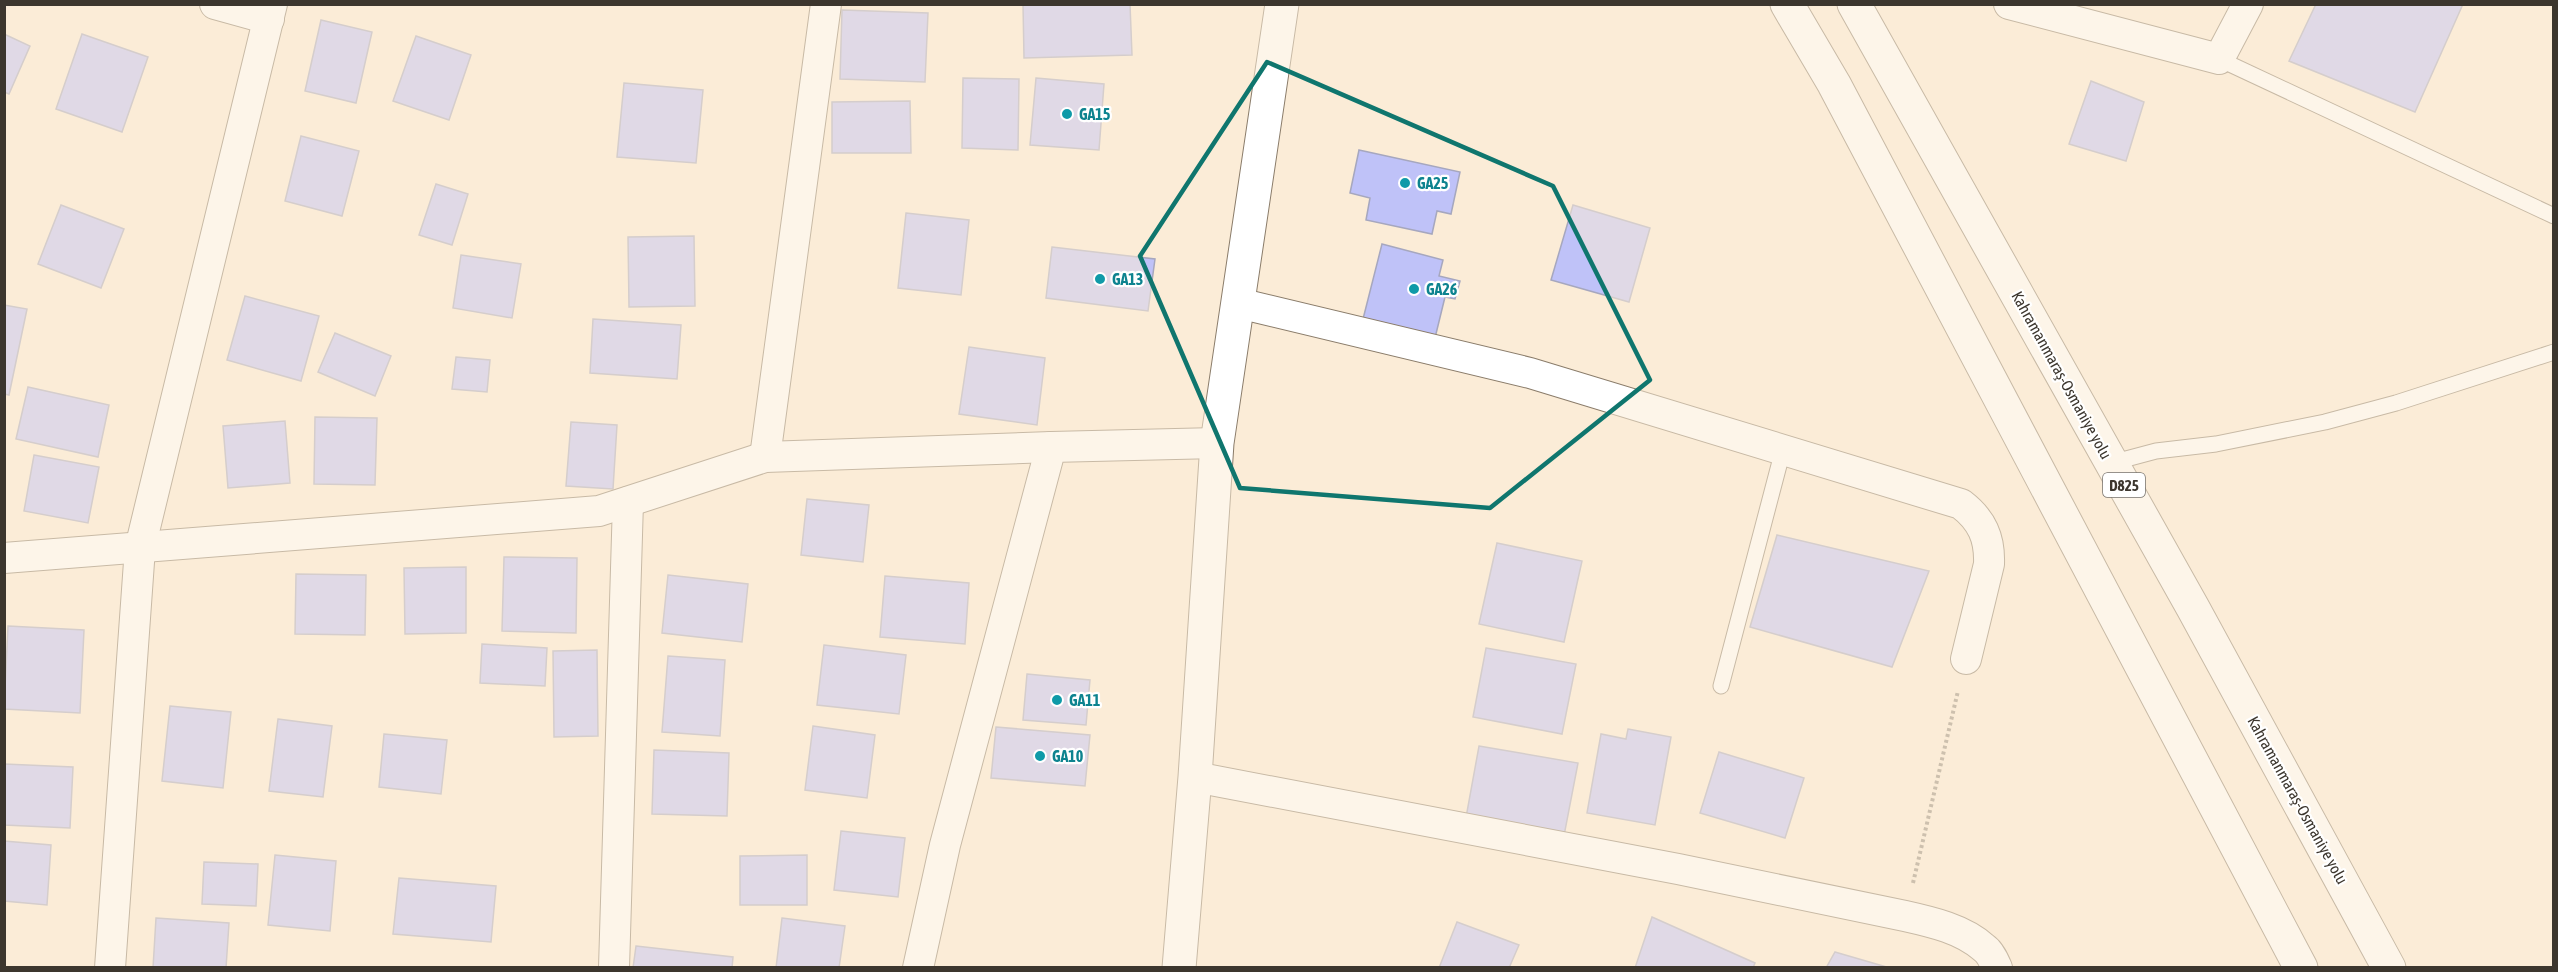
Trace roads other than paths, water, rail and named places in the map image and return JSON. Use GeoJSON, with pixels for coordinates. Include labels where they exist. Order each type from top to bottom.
{"type":"FeatureCollection","features":[{"type":"Feature","properties":{"kind":"main road"},"geometry":{"type":"LineString","coordinates":[[1179,968],[1195,777],[1217,443],[1282,4]]}},
{"type":"Feature","properties":{"kind":"main road"},"geometry":{"type":"LineString","coordinates":[[1787,4],[1839,94],[2301,968]]}},
{"type":"Feature","properties":{"kind":"main road","name":"Kahramanmaraş-Osmaniye yolu"},"geometry":{"type":"LineString","coordinates":[[1854,4],[2111,463],[2389,968]]}},
{"type":"Feature","properties":{"kind":"street"},"geometry":{"type":"LineString","coordinates":[[110,968],[140,548],[270,12],[215,4]]}},
{"type":"Feature","properties":{"kind":"street"},"geometry":{"type":"LineString","coordinates":[[765,457],[826,4]]}},
{"type":"Feature","properties":{"kind":"street"},"geometry":{"type":"LineString","coordinates":[[2009,4],[2219,59],[2248,4]]}},
{"type":"Feature","properties":{"kind":"street"},"geometry":{"type":"LineString","coordinates":[[1238,303],[1530,373],[1961,504],[1971,512],[1986,535],[1989,549],[1989,564],[1966,659]]}},
{"type":"Feature","properties":{"kind":"street"},"geometry":{"type":"LineString","coordinates":[[4,558],[599,511],[765,457],[1217,443]]}},
{"type":"Feature","properties":{"kind":"street"},"geometry":{"type":"LineString","coordinates":[[918,968],[945,845],[1051,447]]}},
{"type":"Feature","properties":{"kind":"street"},"geometry":{"type":"LineString","coordinates":[[614,968],[628,502]]}},
{"type":"Feature","properties":{"kind":"street"},"geometry":{"type":"LineString","coordinates":[[1195,777],[1678,869],[1933,922],[1962,934],[1985,948],[1997,968]]}},
{"type":"Feature","properties":{"kind":"lane"},"geometry":{"type":"LineString","coordinates":[[2219,59],[2553,216]]}},
{"type":"Feature","properties":{"kind":"lane"},"geometry":{"type":"LineString","coordinates":[[2111,463],[2156,451],[2216,444],[2325,422],[2406,400],[2553,352]]}},
{"type":"Feature","properties":{"kind":"lane"},"geometry":{"type":"LineString","coordinates":[[1721,686],[1783,450]]}},
{"type":"Feature","properties":{"kind":"place","name":"GA15"},"geometry":{"type":"Point","coordinates":[1067,114]}},
{"type":"Feature","properties":{"kind":"place","name":"GA25"},"geometry":{"type":"Point","coordinates":[1405,183]}},
{"type":"Feature","properties":{"kind":"place","name":"GA13"},"geometry":{"type":"Point","coordinates":[1100,279]}},
{"type":"Feature","properties":{"kind":"place","name":"GA26"},"geometry":{"type":"Point","coordinates":[1414,289]}},
{"type":"Feature","properties":{"kind":"place","name":"GA11"},"geometry":{"type":"Point","coordinates":[1057,700]}},
{"type":"Feature","properties":{"kind":"place","name":"GA10"},"geometry":{"type":"Point","coordinates":[1040,756]}}]}
